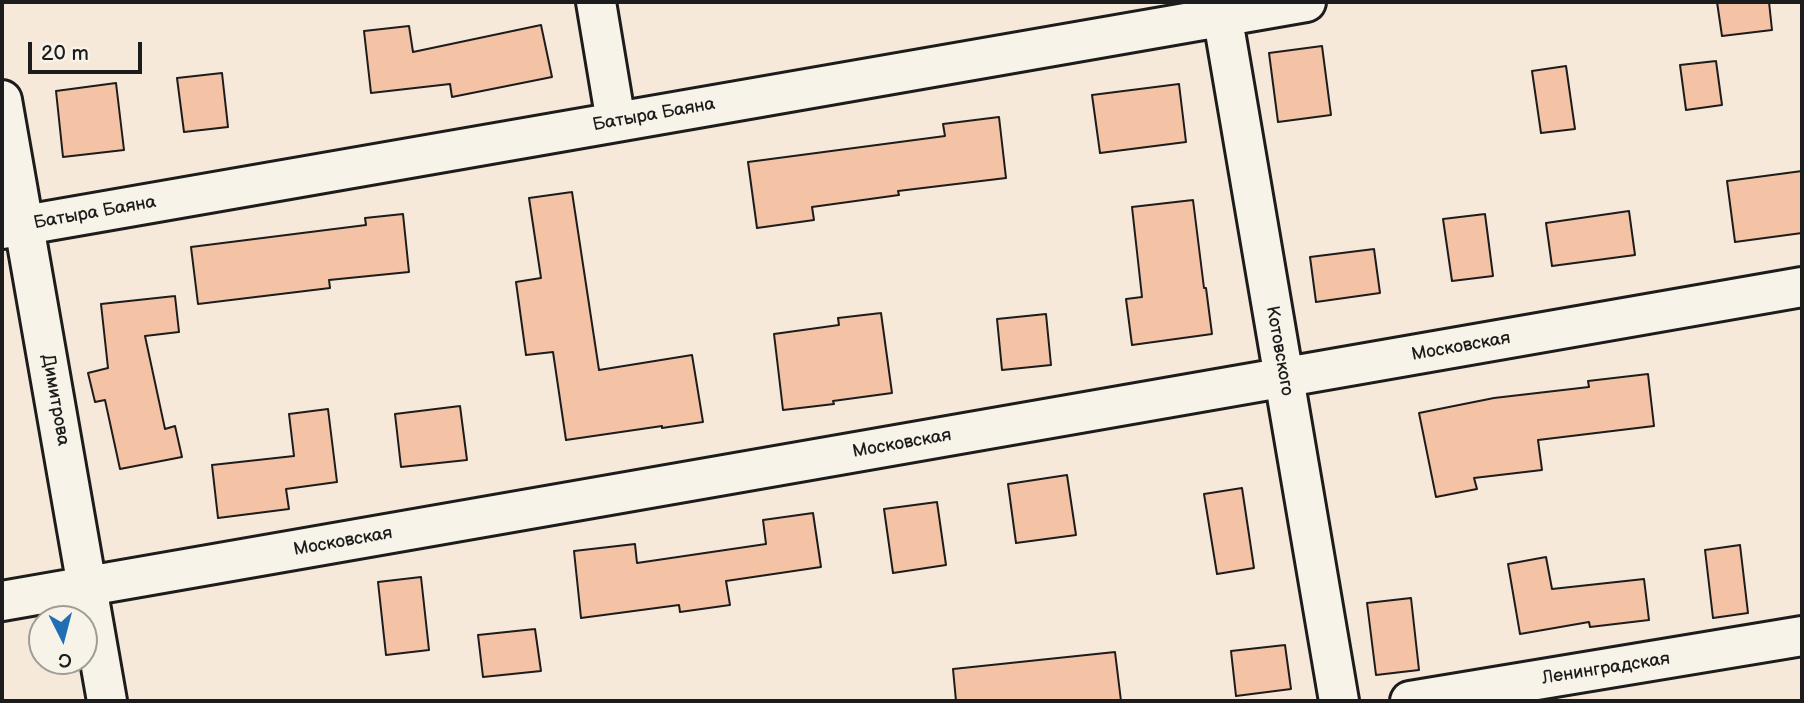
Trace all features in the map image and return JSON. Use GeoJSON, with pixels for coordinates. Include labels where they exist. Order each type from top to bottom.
{"type":"FeatureCollection","features":[{"type":"Feature","properties":{"kind":"street"},"geometry":{"type":"LineString","coordinates":[[596,2],[616,122]]}},
{"type":"Feature","properties":{"kind":"street","name":"Батыра Баяна"},"geometry":{"type":"LineString","coordinates":[[13,227],[616,122],[1221,9],[1306,2]]}},
{"type":"Feature","properties":{"kind":"street","name":"Котовского"},"geometry":{"type":"LineString","coordinates":[[1221,9],[1339,701]]}},
{"type":"Feature","properties":{"kind":"street","name":"Димитрова"},"geometry":{"type":"LineString","coordinates":[[2,100],[13,227],[87,586],[107,701]]}},
{"type":"Feature","properties":{"kind":"street","name":"Московская"},"geometry":{"type":"LineString","coordinates":[[2,601],[1802,287]]}},
{"type":"Feature","properties":{"kind":"street","name":"Ленинградская"},"geometry":{"type":"LineString","coordinates":[[1410,701],[1802,636]]}},
{"type":"Feature","properties":{"kind":"building"},"geometry":{"type":"Polygon","coordinates":[[[1717,2],[1769,2],[1772,30],[1722,36],[1717,2]]]}},
{"type":"Feature","properties":{"kind":"building"},"geometry":{"type":"Polygon","coordinates":[[[541,25],[552,77],[452,97],[450,84],[371,93],[364,31],[409,26],[413,52],[541,25]]]}},
{"type":"Feature","properties":{"kind":"building"},"geometry":{"type":"Polygon","coordinates":[[[1322,46],[1331,115],[1278,122],[1269,53],[1322,46]]]}},
{"type":"Feature","properties":{"kind":"building"},"geometry":{"type":"Polygon","coordinates":[[[1716,61],[1722,105],[1686,110],[1680,65],[1716,61]]]}},
{"type":"Feature","properties":{"kind":"building"},"geometry":{"type":"Polygon","coordinates":[[[1566,66],[1575,129],[1541,133],[1532,71],[1566,66]]]}},
{"type":"Feature","properties":{"kind":"building"},"geometry":{"type":"Polygon","coordinates":[[[222,73],[228,127],[184,132],[177,78],[222,73]]]}},
{"type":"Feature","properties":{"kind":"building"},"geometry":{"type":"Polygon","coordinates":[[[116,83],[124,150],[63,157],[56,91],[116,83]]]}},
{"type":"Feature","properties":{"kind":"building"},"geometry":{"type":"Polygon","coordinates":[[[1179,84],[1186,142],[1100,153],[1092,95],[1179,84]]]}},
{"type":"Feature","properties":{"kind":"building"},"geometry":{"type":"Polygon","coordinates":[[[999,117],[1006,178],[898,191],[899,195],[812,207],[814,220],[757,228],[748,162],[945,136],[943,124],[999,117]]]}},
{"type":"Feature","properties":{"kind":"building"},"geometry":{"type":"Polygon","coordinates":[[[1802,171],[1802,233],[1735,242],[1727,181],[1802,171]]]}},
{"type":"Feature","properties":{"kind":"building"},"geometry":{"type":"Polygon","coordinates":[[[572,192],[599,370],[692,355],[703,422],[566,440],[553,352],[526,355],[516,282],[541,278],[529,198],[572,192]]]}},
{"type":"Feature","properties":{"kind":"building"},"geometry":{"type":"Polygon","coordinates":[[[1193,200],[1212,334],[1132,345],[1126,299],[1142,297],[1132,207],[1193,200]]]}},
{"type":"Feature","properties":{"kind":"building"},"geometry":{"type":"Polygon","coordinates":[[[1629,211],[1635,255],[1552,266],[1546,223],[1629,211]]]}},
{"type":"Feature","properties":{"kind":"building"},"geometry":{"type":"Polygon","coordinates":[[[403,214],[409,272],[329,280],[330,288],[198,304],[191,247],[366,225],[365,218],[403,214]]]}},
{"type":"Feature","properties":{"kind":"building"},"geometry":{"type":"Polygon","coordinates":[[[1485,214],[1493,276],[1452,281],[1443,219],[1485,214]]]}},
{"type":"Feature","properties":{"kind":"building"},"geometry":{"type":"Polygon","coordinates":[[[1374,249],[1380,293],[1316,302],[1310,257],[1374,249]]]}},
{"type":"Feature","properties":{"kind":"building"},"geometry":{"type":"Polygon","coordinates":[[[175,296],[179,332],[145,336],[165,429],[175,426],[182,457],[120,469],[105,400],[95,402],[88,373],[108,368],[101,304],[175,296]]]}},
{"type":"Feature","properties":{"kind":"building"},"geometry":{"type":"Polygon","coordinates":[[[881,313],[892,393],[783,410],[774,334],[839,325],[838,318],[881,313]]]}},
{"type":"Feature","properties":{"kind":"building"},"geometry":{"type":"Polygon","coordinates":[[[1046,314],[1051,365],[1002,370],[997,319],[1046,314]]]}},
{"type":"Feature","properties":{"kind":"building"},"geometry":{"type":"Polygon","coordinates":[[[1648,374],[1654,426],[1538,440],[1542,470],[1474,478],[1477,489],[1436,497],[1419,413],[1494,398],[1589,387],[1588,381],[1648,374]]]}},
{"type":"Feature","properties":{"kind":"building"},"geometry":{"type":"Polygon","coordinates":[[[460,406],[467,460],[401,467],[395,414],[460,406]]]}},
{"type":"Feature","properties":{"kind":"building"},"geometry":{"type":"Polygon","coordinates":[[[328,409],[337,482],[286,489],[289,509],[218,518],[212,465],[294,456],[289,414],[328,409]]]}},
{"type":"Feature","properties":{"kind":"building"},"geometry":{"type":"Polygon","coordinates":[[[1067,475],[1076,535],[1016,543],[1008,484],[1067,475]]]}},
{"type":"Feature","properties":{"kind":"building"},"geometry":{"type":"Polygon","coordinates":[[[1242,488],[1254,568],[1217,574],[1204,494],[1242,488]]]}},
{"type":"Feature","properties":{"kind":"building"},"geometry":{"type":"Polygon","coordinates":[[[937,502],[946,565],[893,573],[884,509],[937,502]]]}},
{"type":"Feature","properties":{"kind":"building"},"geometry":{"type":"Polygon","coordinates":[[[813,513],[821,567],[726,581],[730,605],[680,612],[679,605],[581,618],[574,551],[635,544],[637,563],[766,544],[763,520],[813,513]]]}},
{"type":"Feature","properties":{"kind":"building"},"geometry":{"type":"Polygon","coordinates":[[[1740,545],[1748,613],[1713,618],[1705,550],[1740,545]]]}},
{"type":"Feature","properties":{"kind":"building"},"geometry":{"type":"Polygon","coordinates":[[[1546,557],[1552,589],[1644,579],[1649,620],[1590,627],[1589,622],[1520,634],[1508,564],[1546,557]]]}},
{"type":"Feature","properties":{"kind":"building"},"geometry":{"type":"Polygon","coordinates":[[[421,577],[429,650],[386,655],[378,582],[421,577]]]}},
{"type":"Feature","properties":{"kind":"building"},"geometry":{"type":"Polygon","coordinates":[[[1411,598],[1419,670],[1376,675],[1367,603],[1411,598]]]}},
{"type":"Feature","properties":{"kind":"building"},"geometry":{"type":"Polygon","coordinates":[[[535,629],[541,671],[483,677],[478,635],[535,629]]]}},
{"type":"Feature","properties":{"kind":"building"},"geometry":{"type":"Polygon","coordinates":[[[1285,645],[1291,689],[1236,696],[1231,651],[1285,645]]]}},
{"type":"Feature","properties":{"kind":"building"},"geometry":{"type":"Polygon","coordinates":[[[1115,652],[1121,701],[956,701],[953,669],[1115,652]]]}}]}
